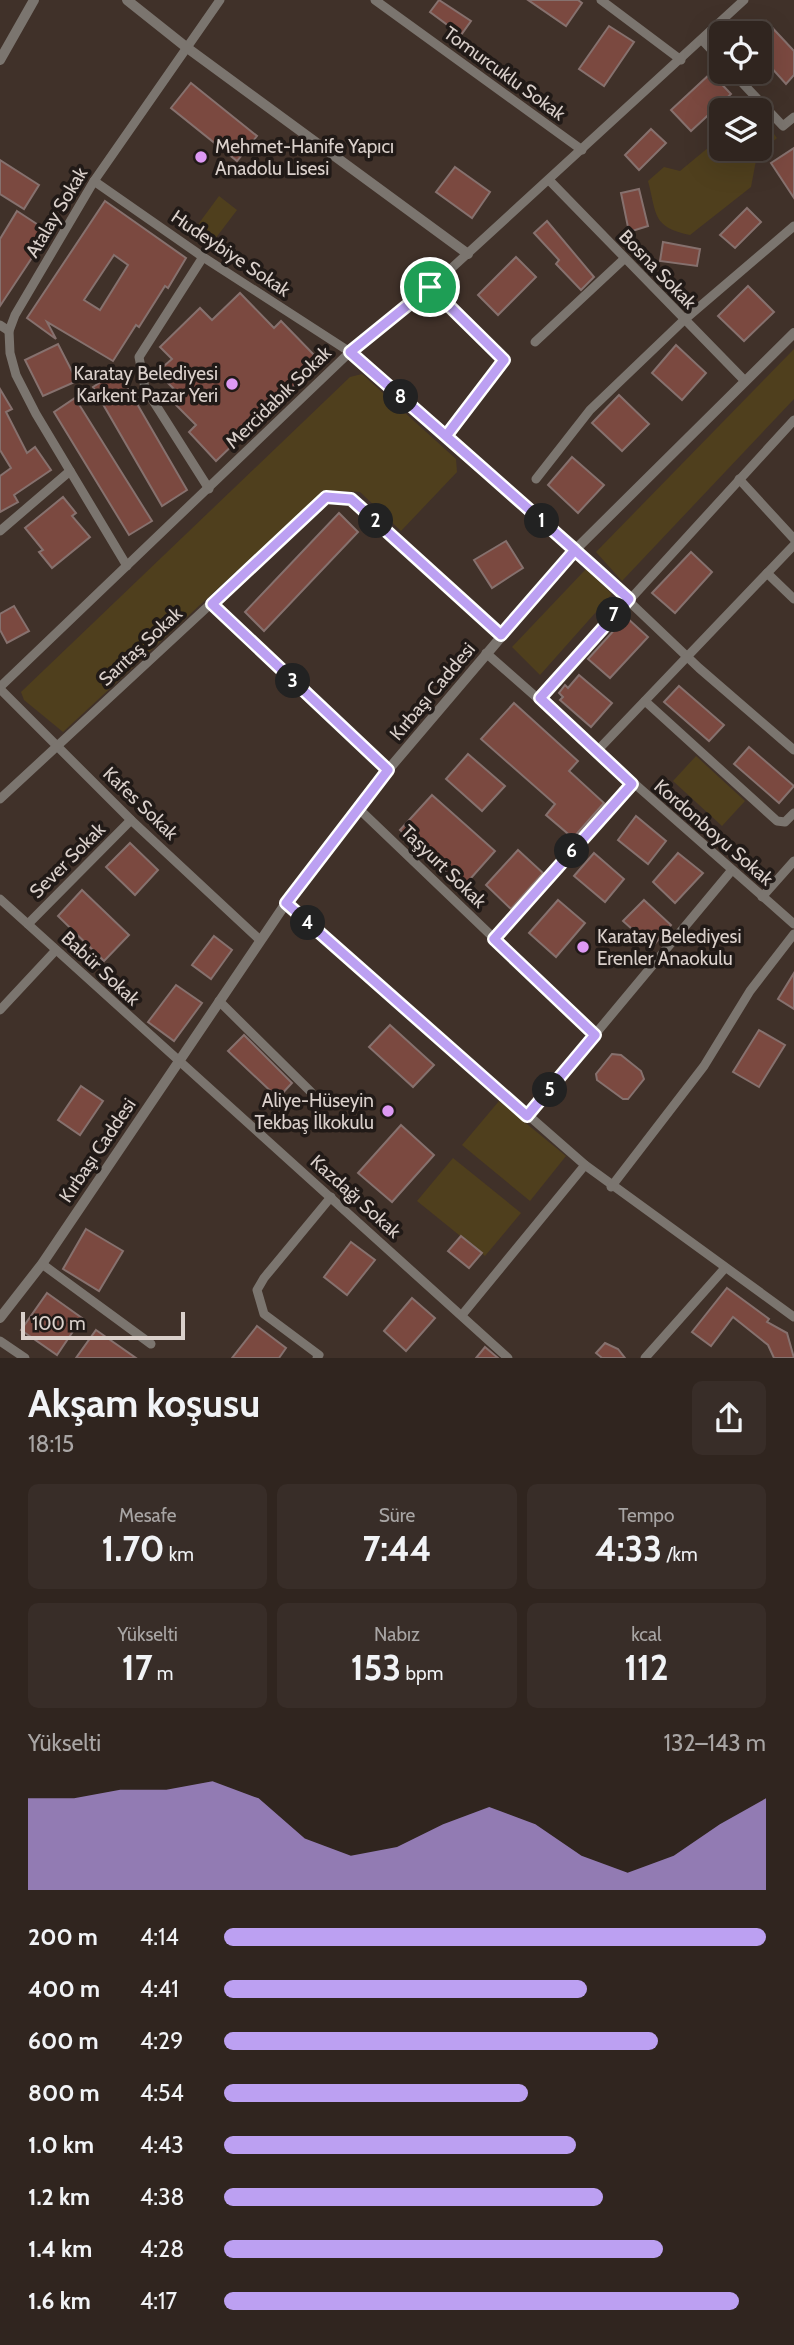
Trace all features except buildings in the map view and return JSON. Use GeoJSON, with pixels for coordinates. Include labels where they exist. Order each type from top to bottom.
{"type":"FeatureCollection","features":[{"type":"Feature","properties":{"kind":"street"},"geometry":{"type":"LineString","coordinates":[[127,0],[186,47],[468,254]]}},
{"type":"Feature","properties":{"kind":"street","name":"Atalay Sokak"},"geometry":{"type":"LineString","coordinates":[[9,331],[15,315],[94,181],[220,0]]}},
{"type":"Feature","properties":{"kind":"street","name":"Tomurcuklu Sokak"},"geometry":{"type":"LineString","coordinates":[[375,0],[582,150]]}},
{"type":"Feature","properties":{"kind":"street"},"geometry":{"type":"LineString","coordinates":[[601,0],[681,60]]}},
{"type":"Feature","properties":{"kind":"street","name":"Mercidabık Sokak"},"geometry":{"type":"LineString","coordinates":[[0,688],[350,352],[468,254],[744,0]]}},
{"type":"Feature","properties":{"kind":"street"},"geometry":{"type":"LineString","coordinates":[[0,60],[35,1]]}},
{"type":"Feature","properties":{"kind":"street"},"geometry":{"type":"LineString","coordinates":[[702,40],[709,47]]}},
{"type":"Feature","properties":{"kind":"street"},"geometry":{"type":"LineString","coordinates":[[743,84],[783,126],[794,117]]}},
{"type":"Feature","properties":{"kind":"street","name":"Bosna Sokak"},"geometry":{"type":"LineString","coordinates":[[549,180],[744,380]]}},
{"type":"Feature","properties":{"kind":"street","name":"Hudeybiye Sokak"},"geometry":{"type":"LineString","coordinates":[[94,181],[203,257],[350,352],[575,550],[794,750]]}},
{"type":"Feature","properties":{"kind":"street"},"geometry":{"type":"LineString","coordinates":[[536,478],[590,410],[684,320],[794,226]]}},
{"type":"Feature","properties":{"kind":"street"},"geometry":{"type":"LineString","coordinates":[[203,257],[139,357],[145,388],[209,489]]}},
{"type":"Feature","properties":{"kind":"street"},"geometry":{"type":"LineString","coordinates":[[536,342],[624,259]]}},
{"type":"Feature","properties":{"kind":"street"},"geometry":{"type":"LineString","coordinates":[[430,287],[504,360],[446,436]]}},
{"type":"Feature","properties":{"kind":"street"},"geometry":{"type":"LineString","coordinates":[[0,325],[9,331],[9,353],[16,375],[127,566]]}},
{"type":"Feature","properties":{"kind":"street","name":"Kırbaşı Caddesi"},"geometry":{"type":"LineString","coordinates":[[0,1318],[42,1264],[286,903],[388,770],[575,550],[794,333]]}},
{"type":"Feature","properties":{"kind":"street"},"geometry":{"type":"LineString","coordinates":[[540,698],[794,420]]}},
{"type":"Feature","properties":{"kind":"street"},"geometry":{"type":"LineString","coordinates":[[0,531],[70,471]]}},
{"type":"Feature","properties":{"kind":"street"},"geometry":{"type":"LineString","coordinates":[[739,479],[794,539]]}},
{"type":"Feature","properties":{"kind":"street","name":"Sarıtaş Sokak"},"geometry":{"type":"LineString","coordinates":[[0,799],[326,497],[351,499],[501,635]]}},
{"type":"Feature","properties":{"kind":"street"},"geometry":{"type":"LineString","coordinates":[[596,752],[794,545]]}},
{"type":"Feature","properties":{"kind":"street"},"geometry":{"type":"LineString","coordinates":[[767,573],[794,599]]}},
{"type":"Feature","properties":{"kind":"street"},"geometry":{"type":"LineString","coordinates":[[212,604],[388,770]]}},
{"type":"Feature","properties":{"kind":"street","name":"Kordonboyu Sokak"},"geometry":{"type":"LineString","coordinates":[[486,653],[794,924]]}},
{"type":"Feature","properties":{"kind":"street","name":"Kafes Sokak"},"geometry":{"type":"LineString","coordinates":[[0,688],[131,820],[260,940]]}},
{"type":"Feature","properties":{"kind":"street"},"geometry":{"type":"LineString","coordinates":[[645,701],[777,821],[785,822],[794,813]]}},
{"type":"Feature","properties":{"kind":"street"},"geometry":{"type":"LineString","coordinates":[[494,939],[632,784]]}},
{"type":"Feature","properties":{"kind":"street","name":"Taşyurt Sokak"},"geometry":{"type":"LineString","coordinates":[[359,809],[595,1035]]}},
{"type":"Feature","properties":{"kind":"street","name":"Sever Sokak"},"geometry":{"type":"LineString","coordinates":[[28,924],[131,820]]}},
{"type":"Feature","properties":{"kind":"street"},"geometry":{"type":"LineString","coordinates":[[762,897],[792,866]]}},
{"type":"Feature","properties":{"kind":"street"},"geometry":{"type":"LineString","coordinates":[[527,1116],[732,870]]}},
{"type":"Feature","properties":{"kind":"street","name":"Babür Sokak"},"geometry":{"type":"LineString","coordinates":[[0,899],[178,1063]]}},
{"type":"Feature","properties":{"kind":"street"},"geometry":{"type":"LineString","coordinates":[[286,903],[584,1165],[794,1317]]}},
{"type":"Feature","properties":{"kind":"street"},"geometry":{"type":"LineString","coordinates":[[611,1186],[704,1066],[750,991],[794,934]]}},
{"type":"Feature","properties":{"kind":"street"},"geometry":{"type":"LineString","coordinates":[[0,1010],[56,950]]}},
{"type":"Feature","properties":{"kind":"street"},"geometry":{"type":"LineString","coordinates":[[219,1000],[311,1092]]}},
{"type":"Feature","properties":{"kind":"street","name":"Kazdağı Sokak"},"geometry":{"type":"LineString","coordinates":[[178,1063],[508,1358]]}},
{"type":"Feature","properties":{"kind":"street"},"geometry":{"type":"LineString","coordinates":[[462,1315],[584,1165]]}},
{"type":"Feature","properties":{"kind":"street"},"geometry":{"type":"LineString","coordinates":[[317,1358],[319,1355],[264,1314],[257,1290],[331,1197]]}},
{"type":"Feature","properties":{"kind":"street"},"geometry":{"type":"LineString","coordinates":[[42,1264],[151,1344]]}},
{"type":"Feature","properties":{"kind":"street"},"geometry":{"type":"LineString","coordinates":[[645,1358],[725,1268]]}},
{"type":"Feature","properties":{"kind":"street"},"geometry":{"type":"LineString","coordinates":[[0,1341],[25,1358]]}},
{"type":"Feature","properties":{"kind":"shaded area"},"geometry":{"type":"Polygon","coordinates":[[[709,147],[709,161],[756,161],[751,187],[690,235],[669,228],[658,218],[648,181],[664,167],[680,171],[709,147]]]}},
{"type":"Feature","properties":{"kind":"shaded area"},"geometry":{"type":"Polygon","coordinates":[[[219,196],[237,210],[212,243],[194,230],[219,196]]]}},
{"type":"Feature","properties":{"kind":"shaded area"},"geometry":{"type":"Polygon","coordinates":[[[794,349],[794,399],[622,581],[596,552],[794,349]]]}},
{"type":"Feature","properties":{"kind":"shaded area"},"geometry":{"type":"Polygon","coordinates":[[[362,374],[456,459],[457,472],[401,531],[360,492],[324,490],[63,732],[24,700],[21,692],[350,377],[362,374]]]}},
{"type":"Feature","properties":{"kind":"shaded area"},"geometry":{"type":"Polygon","coordinates":[[[586,569],[612,594],[540,675],[512,647],[586,569]]]}},
{"type":"Feature","properties":{"kind":"shaded area"},"geometry":{"type":"Polygon","coordinates":[[[696,756],[745,801],[722,826],[673,781],[696,756]]]}},
{"type":"Feature","properties":{"kind":"shaded area"},"geometry":{"type":"Polygon","coordinates":[[[499,1101],[566,1156],[530,1201],[462,1145],[499,1101]]]}},
{"type":"Feature","properties":{"kind":"shaded area"},"geometry":{"type":"Polygon","coordinates":[[[453,1158],[521,1213],[485,1256],[417,1201],[453,1158]]]}},
{"type":"Feature","properties":{"kind":"place","name":"Mehmet-Hanife Yapıcı Anadolu Lisesi"},"geometry":{"type":"Point","coordinates":[201,157]}},
{"type":"Feature","properties":{"kind":"place","name":"Karatay Belediyesi Karkent Pazar Yeri"},"geometry":{"type":"Point","coordinates":[232,384]}},
{"type":"Feature","properties":{"kind":"place","name":"Karatay Belediyesi Erenler Anaokulu"},"geometry":{"type":"Point","coordinates":[583,947]}},
{"type":"Feature","properties":{"kind":"place","name":"Aliye-Hüseyin Tekbaş İlkokulu"},"geometry":{"type":"Point","coordinates":[388,1111]}},
{"type":"Feature","properties":{"kind":"route"},"geometry":{"type":"LineString","coordinates":[[430,287],[350,352],[575,550],[629,599],[540,698],[632,784],[494,939],[595,1035],[527,1116],[286,903],[388,770],[212,604],[326,497],[351,499],[501,635],[575,550],[446,436],[504,360],[430,287]]}}]}
